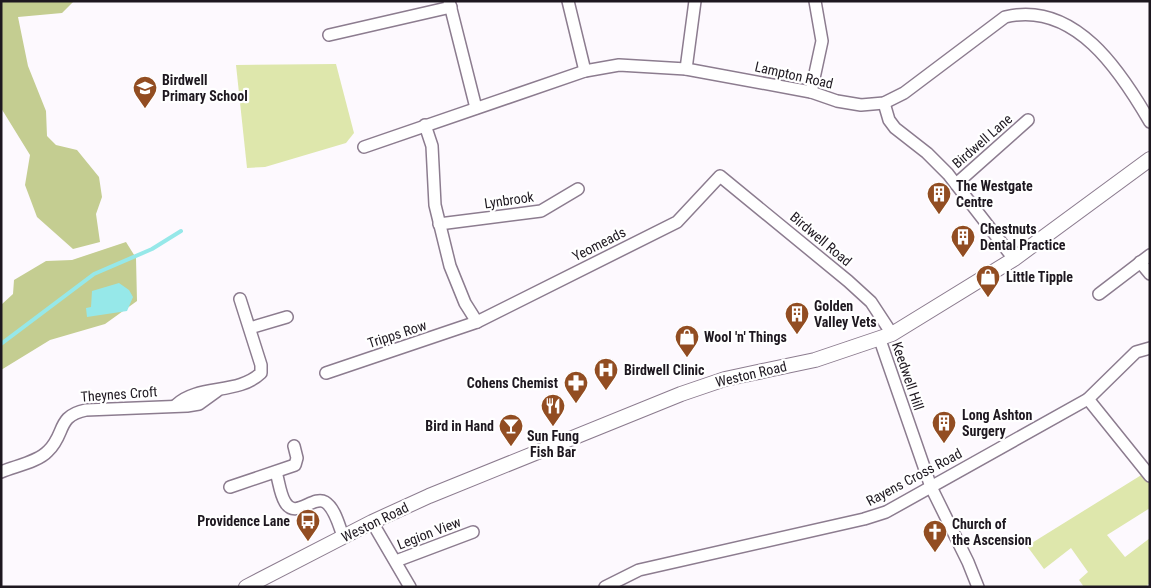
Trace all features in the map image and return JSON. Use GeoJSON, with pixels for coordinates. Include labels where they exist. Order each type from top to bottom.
{"type":"FeatureCollection","features":[{"type":"Feature","properties":{"kind":"street"},"geometry":{"type":"LineString","coordinates":[[568,1],[585,72]]}},
{"type":"Feature","properties":{"kind":"street"},"geometry":{"type":"LineString","coordinates":[[686,69],[695,1]]}},
{"type":"Feature","properties":{"kind":"street"},"geometry":{"type":"LineString","coordinates":[[811,92],[822,41],[815,1]]}},
{"type":"Feature","properties":{"kind":"street"},"geometry":{"type":"LineString","coordinates":[[330,35],[450,4],[476,108]]}},
{"type":"Feature","properties":{"kind":"street","name":"Lampton Road"},"geometry":{"type":"LineString","coordinates":[[364,147],[585,72],[619,65],[686,69],[811,92],[837,101],[861,105],[884,103],[904,93],[1022,6],[1057,15],[1069,21],[1094,41],[1116,66],[1150,122]]}},
{"type":"Feature","properties":{"kind":"street"},"geometry":{"type":"LineString","coordinates":[[884,103],[889,120],[894,128],[927,153],[956,184],[1014,260]]}},
{"type":"Feature","properties":{"kind":"street","name":"Birdwell Lane"},"geometry":{"type":"LineString","coordinates":[[956,184],[1028,120]]}},
{"type":"Feature","properties":{"kind":"street"},"geometry":{"type":"LineString","coordinates":[[425,125],[432,146],[433,186],[439,224],[456,284],[477,322]]}},
{"type":"Feature","properties":{"kind":"street","name":"Weston Road"},"geometry":{"type":"LineString","coordinates":[[246,587],[343,536],[429,496],[695,388],[725,379],[815,360],[886,337],[1014,260],[1150,159]]}},
{"type":"Feature","properties":{"kind":"street","name":"Yeomeads"},"geometry":{"type":"LineString","coordinates":[[477,322],[677,222],[720,176]]}},
{"type":"Feature","properties":{"kind":"street","name":"Birdwell Road"},"geometry":{"type":"LineString","coordinates":[[720,176],[866,297],[882,317],[886,337]]}},
{"type":"Feature","properties":{"kind":"street","name":"Lynbrook"},"geometry":{"type":"LineString","coordinates":[[439,224],[541,211],[578,190]]}},
{"type":"Feature","properties":{"kind":"street"},"geometry":{"type":"LineString","coordinates":[[1099,294],[1150,255]]}},
{"type":"Feature","properties":{"kind":"street"},"geometry":{"type":"LineString","coordinates":[[1140,262],[1150,274]]}},
{"type":"Feature","properties":{"kind":"street","name":"Theynes Croft"},"geometry":{"type":"LineString","coordinates":[[1,472],[50,450],[67,417],[75,412],[199,404],[217,391],[255,378],[261,373],[261,365],[240,299]]}},
{"type":"Feature","properties":{"kind":"street"},"geometry":{"type":"LineString","coordinates":[[250,328],[287,317]]}},
{"type":"Feature","properties":{"kind":"street","name":"Tripps Row"},"geometry":{"type":"LineString","coordinates":[[326,373],[477,322]]}},
{"type":"Feature","properties":{"kind":"street","name":"Keedwell Hill"},"geometry":{"type":"LineString","coordinates":[[886,337],[931,487],[968,562],[978,587]]}},
{"type":"Feature","properties":{"kind":"street","name":"Rayens Cross Road"},"geometry":{"type":"LineString","coordinates":[[605,587],[639,570],[864,519],[886,512],[1088,399],[1136,352],[1150,348]]}},
{"type":"Feature","properties":{"kind":"street"},"geometry":{"type":"LineString","coordinates":[[1088,399],[1150,476]]}},
{"type":"Feature","properties":{"kind":"street"},"geometry":{"type":"LineString","coordinates":[[230,487],[295,466],[297,458],[294,446]]}},
{"type":"Feature","properties":{"kind":"street"},"geometry":{"type":"LineString","coordinates":[[276,472],[285,502],[289,507],[296,509],[321,501],[326,503],[332,510],[343,536]]}},
{"type":"Feature","properties":{"kind":"street"},"geometry":{"type":"LineString","coordinates":[[372,522],[410,587]]}},
{"type":"Feature","properties":{"kind":"street","name":"Legion View"},"geometry":{"type":"LineString","coordinates":[[396,561],[473,532]]}},
{"type":"Feature","properties":{"kind":"green space"},"geometry":{"type":"Polygon","coordinates":[[[1,1],[74,1],[62,13],[18,17],[28,66],[46,111],[47,136],[56,145],[77,150],[99,177],[102,197],[96,214],[100,242],[73,249],[37,217],[25,185],[30,155],[1,108],[1,1]]]}},
{"type":"Feature","properties":{"kind":"green space"},"geometry":{"type":"Polygon","coordinates":[[[336,64],[354,133],[346,143],[265,167],[247,168],[236,65],[336,64]]]}},
{"type":"Feature","properties":{"kind":"green space"},"geometry":{"type":"Polygon","coordinates":[[[126,242],[136,258],[137,301],[105,324],[50,340],[1,370],[1,305],[13,294],[14,280],[46,261],[72,260],[126,242]]]}},
{"type":"Feature","properties":{"kind":"green space"},"geometry":{"type":"Polygon","coordinates":[[[1143,474],[1150,482],[1150,508],[1107,535],[1125,557],[1150,538],[1150,583],[1145,587],[1084,587],[1079,580],[1088,572],[1071,548],[1044,569],[1027,546],[1143,474]]]}},
{"type":"Feature","properties":{"kind":"water"},"geometry":{"type":"Polygon","coordinates":[[[119,283],[129,290],[133,297],[127,311],[87,317],[86,308],[91,307],[92,291],[119,283]]]}},
{"type":"Feature","properties":{"kind":"waterway"},"geometry":{"type":"LineString","coordinates":[[1,344],[94,274],[152,249],[181,231]]}},
{"type":"Feature","properties":{"kind":"place","name":"Birdwell Primary School"},"geometry":{"type":"Point","coordinates":[145,109]}},
{"type":"Feature","properties":{"kind":"place","name":"The Westgate Centre"},"geometry":{"type":"Point","coordinates":[939,215]}},
{"type":"Feature","properties":{"kind":"place","name":"Chestnuts Dental Practice"},"geometry":{"type":"Point","coordinates":[963,258]}},
{"type":"Feature","properties":{"kind":"place","name":"Little Tipple"},"geometry":{"type":"Point","coordinates":[988,298]}},
{"type":"Feature","properties":{"kind":"place","name":"Golden Valley Vets"},"geometry":{"type":"Point","coordinates":[797,335]}},
{"type":"Feature","properties":{"kind":"place","name":"Wool 'n' Things"},"geometry":{"type":"Point","coordinates":[687,358]}},
{"type":"Feature","properties":{"kind":"place","name":"Birdwell Clinic"},"geometry":{"type":"Point","coordinates":[606,391]}},
{"type":"Feature","properties":{"kind":"place","name":"Cohens Chemist"},"geometry":{"type":"Point","coordinates":[576,404]}},
{"type":"Feature","properties":{"kind":"place","name":"Sun Fung Fish Bar"},"geometry":{"type":"Point","coordinates":[553,427]}},
{"type":"Feature","properties":{"kind":"place","name":"Long Ashton Surgery"},"geometry":{"type":"Point","coordinates":[944,444]}},
{"type":"Feature","properties":{"kind":"place","name":"Bird in Hand"},"geometry":{"type":"Point","coordinates":[511,447]}},
{"type":"Feature","properties":{"kind":"place","name":"Providence Lane"},"geometry":{"type":"Point","coordinates":[308,542]}},
{"type":"Feature","properties":{"kind":"place","name":"Church of the Ascension"},"geometry":{"type":"Point","coordinates":[935,553]}}]}
